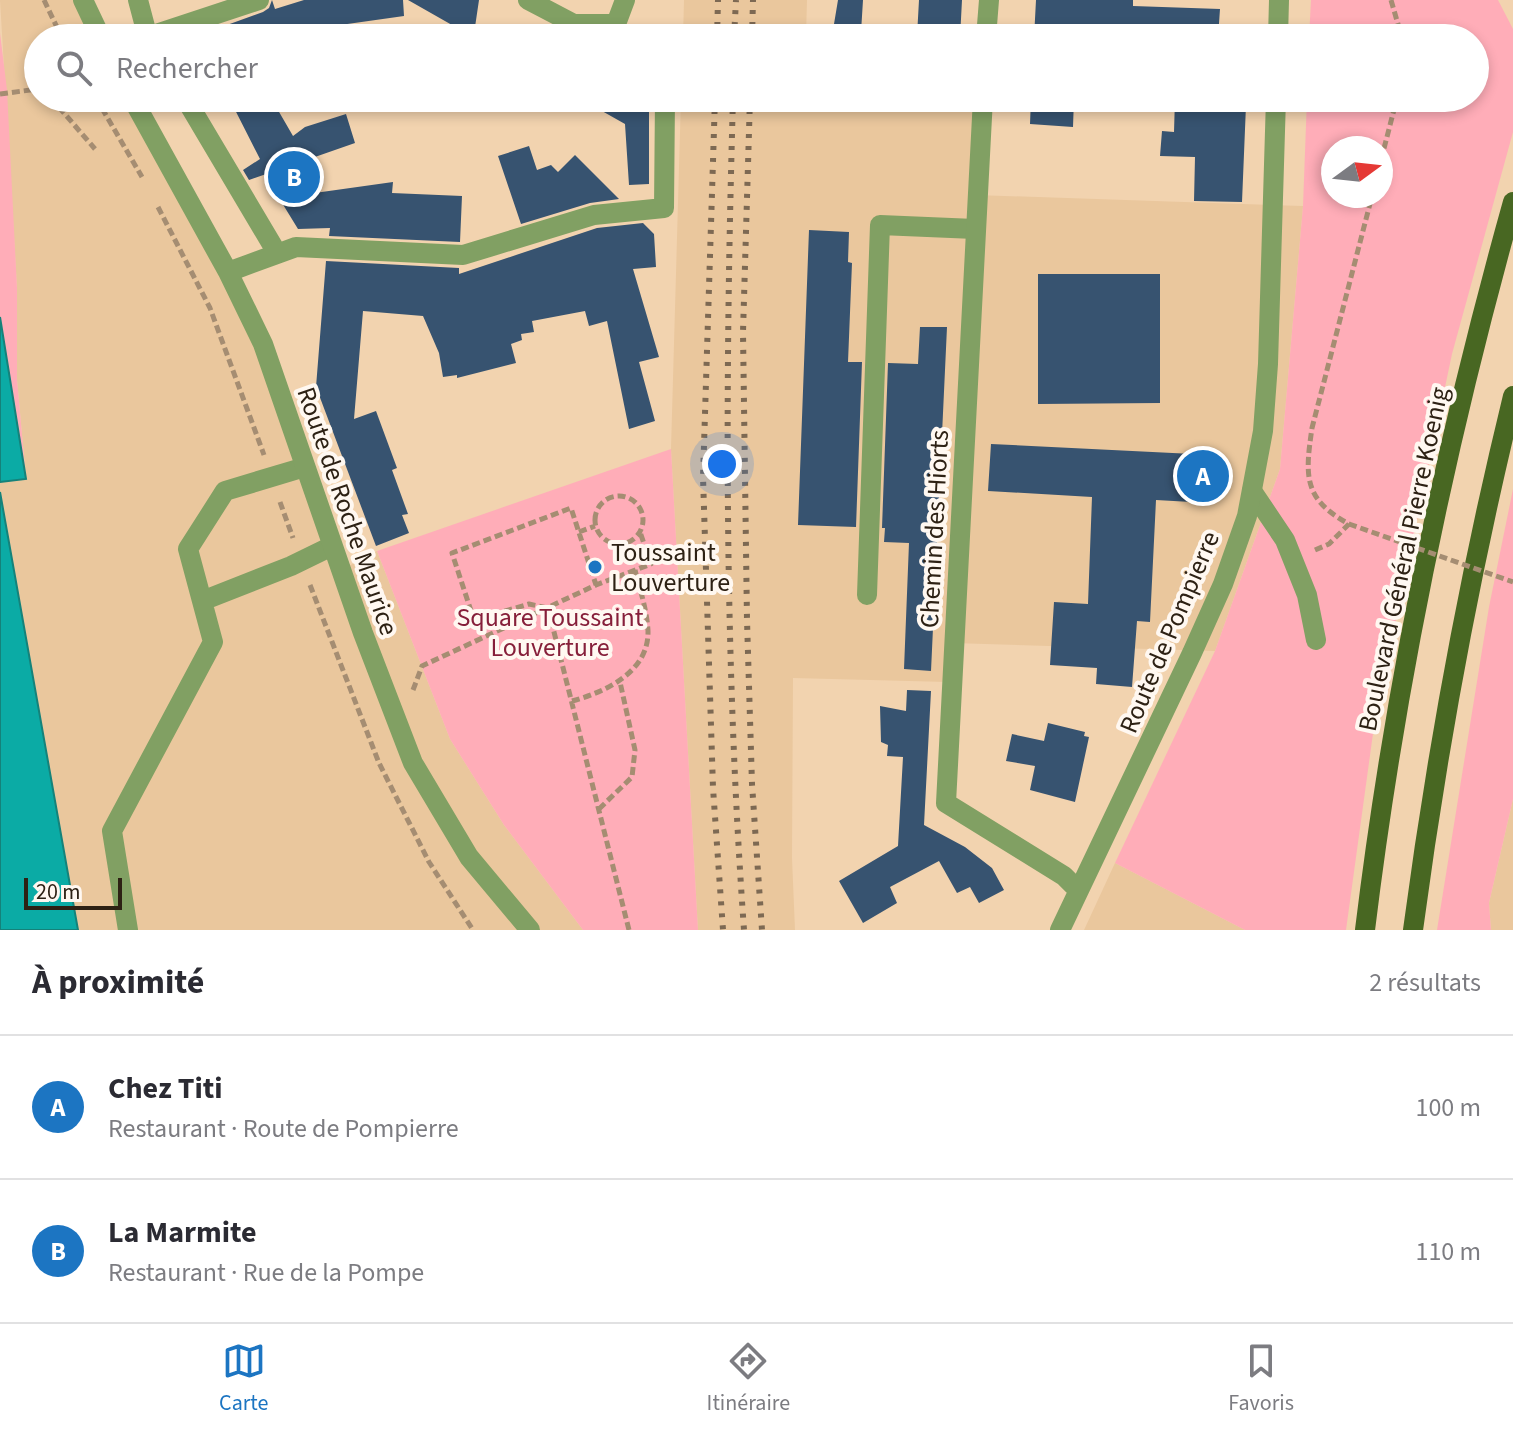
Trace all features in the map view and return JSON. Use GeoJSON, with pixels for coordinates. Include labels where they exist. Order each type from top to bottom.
{"type":"FeatureCollection","features":[{"type":"Feature","properties":{"kind":"main road","name":"Boulevard Général Pierre Koenig"},"geometry":{"type":"LineString","coordinates":[[1365,930],[1418,591],[1463,392],[1513,202]]}},
{"type":"Feature","properties":{"kind":"main road"},"geometry":{"type":"LineString","coordinates":[[1413,930],[1467,601],[1513,396]]}},
{"type":"Feature","properties":{"kind":"street"},"geometry":{"type":"LineString","coordinates":[[83,0],[94,24]]}},
{"type":"Feature","properties":{"kind":"street"},"geometry":{"type":"LineString","coordinates":[[138,0],[143,24]]}},
{"type":"Feature","properties":{"kind":"street"},"geometry":{"type":"LineString","coordinates":[[188,24],[259,0]]}},
{"type":"Feature","properties":{"kind":"street"},"geometry":{"type":"LineString","coordinates":[[528,0],[574,24]]}},
{"type":"Feature","properties":{"kind":"street"},"geometry":{"type":"LineString","coordinates":[[622,24],[625,0]]}},
{"type":"Feature","properties":{"kind":"street"},"geometry":{"type":"LineString","coordinates":[[987,24],[989,0]]}},
{"type":"Feature","properties":{"kind":"street"},"geometry":{"type":"LineString","coordinates":[[1278,24],[1279,0]]}},
{"type":"Feature","properties":{"kind":"street","name":"Route de Roche Maurice"},"geometry":{"type":"LineString","coordinates":[[140,112],[228,272],[263,344],[332,546],[413,763],[469,857],[530,930]]}},
{"type":"Feature","properties":{"kind":"street"},"geometry":{"type":"LineString","coordinates":[[193,112],[277,253]]}},
{"type":"Feature","properties":{"kind":"street"},"geometry":{"type":"LineString","coordinates":[[228,272],[296,247],[463,255],[594,215],[664,208],[665,112]]}},
{"type":"Feature","properties":{"kind":"street","name":"Chemin des Hiorts"},"geometry":{"type":"LineString","coordinates":[[982,112],[946,803],[1064,876],[1078,890]]}},
{"type":"Feature","properties":{"kind":"street","name":"Route de Pompierre"},"geometry":{"type":"LineString","coordinates":[[1066,927],[1078,890],[1223,584],[1247,516],[1263,431],[1268,364],[1276,112]]}},
{"type":"Feature","properties":{"kind":"street"},"geometry":{"type":"LineString","coordinates":[[867,595],[880,225],[975,229]]}},
{"type":"Feature","properties":{"kind":"street"},"geometry":{"type":"LineString","coordinates":[[128,930],[112,831],[213,642],[188,549],[225,491],[305,467]]}},
{"type":"Feature","properties":{"kind":"street"},"geometry":{"type":"LineString","coordinates":[[1252,491],[1285,540],[1307,595],[1316,640]]}},
{"type":"Feature","properties":{"kind":"street"},"geometry":{"type":"LineString","coordinates":[[202,601],[332,546]]}},
{"type":"Feature","properties":{"kind":"path"},"geometry":{"type":"LineString","coordinates":[[44,0],[55,24]]}},
{"type":"Feature","properties":{"kind":"path"},"geometry":{"type":"LineString","coordinates":[[1391,0],[1398,24]]}},
{"type":"Feature","properties":{"kind":"path"},"geometry":{"type":"LineString","coordinates":[[0,94],[24,89]]}},
{"type":"Feature","properties":{"kind":"path"},"geometry":{"type":"LineString","coordinates":[[63,112],[95,149]]}},
{"type":"Feature","properties":{"kind":"path"},"geometry":{"type":"LineString","coordinates":[[104,112],[146,183]]}},
{"type":"Feature","properties":{"kind":"path"},"geometry":{"type":"LineString","coordinates":[[1387,136],[1393,112]]}},
{"type":"Feature","properties":{"kind":"path"},"geometry":{"type":"LineString","coordinates":[[153,195],[210,308],[301,561],[379,763],[429,862],[473,930]]}},
{"type":"Feature","properties":{"kind":"path"},"geometry":{"type":"LineString","coordinates":[[1369,208],[1312,428],[1308,452],[1310,485],[1328,512],[1349,524],[1513,582]]}},
{"type":"Feature","properties":{"kind":"path"},"geometry":{"type":"LineString","coordinates":[[621,496],[635,502],[640,508],[643,524],[640,532],[620,545],[604,540],[595,526],[594,518],[600,504],[606,499],[621,496]]}},
{"type":"Feature","properties":{"kind":"path"},"geometry":{"type":"LineString","coordinates":[[548,608],[529,604],[474,620],[452,553],[571,508],[596,585]]}},
{"type":"Feature","properties":{"kind":"path"},"geometry":{"type":"LineString","coordinates":[[1291,556],[1329,544],[1349,524]]}},
{"type":"Feature","properties":{"kind":"path"},"geometry":{"type":"LineString","coordinates":[[579,532],[595,526]]}},
{"type":"Feature","properties":{"kind":"path"},"geometry":{"type":"LineString","coordinates":[[398,729],[422,666],[596,585],[651,564],[640,532]]}},
{"type":"Feature","properties":{"kind":"path"},"geometry":{"type":"LineString","coordinates":[[572,701],[597,694],[620,682],[638,661],[648,635],[646,611],[635,570]]}},
{"type":"Feature","properties":{"kind":"path"},"geometry":{"type":"LineString","coordinates":[[548,608],[629,930]]}},
{"type":"Feature","properties":{"kind":"path"},"geometry":{"type":"LineString","coordinates":[[599,809],[632,777],[635,750],[620,682]]}},
{"type":"Feature","properties":{"kind":"shaded area"},"geometry":{"type":"Polygon","coordinates":[[[0,0],[81,0],[94,24],[24,24],[24,112],[140,112],[254,337],[341,570],[377,551],[450,739],[504,825],[583,930],[78,930],[0,492],[0,482],[26,478],[17,379],[17,288],[0,0]]]}},
{"type":"Feature","properties":{"kind":"shaded area"},"geometry":{"type":"Polygon","coordinates":[[[684,0],[807,0],[806,24],[683,24],[684,0]]]}},
{"type":"Feature","properties":{"kind":"shaded area"},"geometry":{"type":"Polygon","coordinates":[[[681,112],[981,112],[976,195],[1303,206],[1280,469],[1215,651],[952,643],[948,682],[793,678],[792,858],[795,930],[698,930],[671,449],[681,112]]]}},
{"type":"Feature","properties":{"kind":"shaded area"},"geometry":{"type":"Polygon","coordinates":[[[1513,799],[1513,930],[1491,930],[1489,903],[1513,799]]]}},
{"type":"Feature","properties":{"kind":"shaded area"},"geometry":{"type":"Polygon","coordinates":[[[1115,863],[1245,930],[1084,930],[1115,863]]]}},
{"type":"Feature","properties":{"kind":"green space"},"geometry":{"type":"Polygon","coordinates":[[[1311,0],[1498,0],[1513,29],[1513,132],[1452,354],[1375,719],[1346,930],[1245,930],[1115,863],[1215,651],[1280,469],[1303,206],[1306,112],[1489,112],[1489,24],[1310,24],[1311,0]]]}},
{"type":"Feature","properties":{"kind":"green space"},"geometry":{"type":"Polygon","coordinates":[[[0,33],[7,90],[17,288],[17,379],[26,479],[0,317],[0,33]]]}},
{"type":"Feature","properties":{"kind":"green space","name":"Square Toussaint Louverture"},"geometry":{"type":"Polygon","coordinates":[[[671,449],[698,930],[583,930],[504,825],[450,739],[377,551],[671,449]]]}},
{"type":"Feature","properties":{"kind":"green space"},"geometry":{"type":"Polygon","coordinates":[[[1513,489],[1513,799],[1489,903],[1491,930],[1437,930],[1489,607],[1513,489]]]}},
{"type":"Feature","properties":{"kind":"water"},"geometry":{"type":"Polygon","coordinates":[[[0,317],[26,479],[0,482],[0,317]]]}},
{"type":"Feature","properties":{"kind":"water"},"geometry":{"type":"Polygon","coordinates":[[[0,492],[78,930],[0,930],[0,492]]]}},
{"type":"Feature","properties":{"kind":"building"},"geometry":{"type":"Polygon","coordinates":[[[272,0],[275,9],[304,0],[403,0],[404,16],[347,24],[230,24],[269,8],[272,0]]]}},
{"type":"Feature","properties":{"kind":"building"},"geometry":{"type":"Polygon","coordinates":[[[408,0],[479,0],[475,24],[450,24],[408,0]]]}},
{"type":"Feature","properties":{"kind":"building"},"geometry":{"type":"Polygon","coordinates":[[[838,0],[863,0],[862,24],[834,24],[838,0]]]}},
{"type":"Feature","properties":{"kind":"building"},"geometry":{"type":"Polygon","coordinates":[[[919,0],[962,0],[961,24],[918,24],[919,0]]]}},
{"type":"Feature","properties":{"kind":"building"},"geometry":{"type":"Polygon","coordinates":[[[1036,0],[1133,0],[1133,6],[1220,9],[1219,24],[1035,24],[1036,0]]]}},
{"type":"Feature","properties":{"kind":"building"},"geometry":{"type":"Polygon","coordinates":[[[236,112],[279,112],[293,136],[305,127],[346,114],[355,143],[249,180],[243,170],[260,159],[236,112]]]}},
{"type":"Feature","properties":{"kind":"building"},"geometry":{"type":"Polygon","coordinates":[[[604,112],[649,112],[649,184],[629,185],[625,124],[604,112]]]}},
{"type":"Feature","properties":{"kind":"building"},"geometry":{"type":"Polygon","coordinates":[[[1030,112],[1074,112],[1073,127],[1030,124],[1030,112]]]}},
{"type":"Feature","properties":{"kind":"building"},"geometry":{"type":"Polygon","coordinates":[[[1175,112],[1246,112],[1242,202],[1194,201],[1195,157],[1160,156],[1162,131],[1174,132],[1175,112]]]}},
{"type":"Feature","properties":{"kind":"building"},"geometry":{"type":"Polygon","coordinates":[[[529,146],[537,170],[551,165],[558,172],[575,155],[619,199],[590,203],[521,224],[498,156],[529,146]]]}},
{"type":"Feature","properties":{"kind":"building"},"geometry":{"type":"Polygon","coordinates":[[[393,182],[392,193],[462,196],[460,242],[329,236],[330,228],[298,229],[279,198],[393,182]]]}},
{"type":"Feature","properties":{"kind":"building"},"geometry":{"type":"Polygon","coordinates":[[[643,223],[654,234],[656,267],[633,269],[659,357],[639,362],[655,421],[629,429],[607,321],[589,326],[585,311],[532,321],[534,332],[521,334],[522,340],[511,344],[516,363],[457,378],[457,375],[443,377],[439,353],[423,316],[363,311],[354,419],[376,411],[397,468],[392,470],[408,514],[402,515],[409,533],[376,546],[316,387],[326,261],[459,268],[459,274],[597,228],[643,223]]]}},
{"type":"Feature","properties":{"kind":"building"},"geometry":{"type":"Polygon","coordinates":[[[809,230],[849,232],[848,262],[852,263],[848,362],[862,362],[856,527],[798,525],[809,230]]]}},
{"type":"Feature","properties":{"kind":"building"},"geometry":{"type":"Polygon","coordinates":[[[1038,274],[1160,274],[1160,403],[1038,404],[1038,274]]]}},
{"type":"Feature","properties":{"kind":"building"},"geometry":{"type":"Polygon","coordinates":[[[920,327],[947,327],[931,671],[904,669],[909,543],[884,542],[885,528],[882,528],[888,363],[918,364],[920,327]]]}},
{"type":"Feature","properties":{"kind":"building"},"geometry":{"type":"Polygon","coordinates":[[[991,444],[1213,455],[1212,462],[1220,463],[1218,490],[1210,490],[1209,503],[1156,500],[1150,622],[1137,621],[1132,687],[1096,684],[1097,668],[1050,665],[1054,602],[1088,604],[1092,497],[988,491],[991,444]]]}},
{"type":"Feature","properties":{"kind":"building"},"geometry":{"type":"Polygon","coordinates":[[[907,690],[931,691],[924,825],[965,847],[992,868],[1004,890],[979,903],[970,887],[957,893],[939,861],[890,887],[897,903],[863,923],[839,881],[898,846],[903,757],[887,756],[888,745],[881,742],[880,706],[906,711],[907,690]]]}},
{"type":"Feature","properties":{"kind":"building"},"geometry":{"type":"Polygon","coordinates":[[[1048,723],[1085,732],[1084,736],[1089,737],[1075,802],[1030,790],[1035,766],[1006,761],[1012,734],[1044,741],[1048,723]]]}},
{"type":"Feature","properties":{"kind":"railway"},"geometry":{"type":"LineString","coordinates":[[717,24],[718,0]]}},
{"type":"Feature","properties":{"kind":"railway"},"geometry":{"type":"LineString","coordinates":[[735,24],[736,0]]}},
{"type":"Feature","properties":{"kind":"railway"},"geometry":{"type":"LineString","coordinates":[[752,24],[753,0]]}},
{"type":"Feature","properties":{"kind":"railway"},"geometry":{"type":"LineString","coordinates":[[715,112],[703,477],[713,788],[723,930]]}},
{"type":"Feature","properties":{"kind":"railway"},"geometry":{"type":"LineString","coordinates":[[733,112],[728,514],[733,722],[744,930]]}},
{"type":"Feature","properties":{"kind":"railway"},"geometry":{"type":"LineString","coordinates":[[750,112],[743,332],[747,620],[752,784],[762,930]]}},
{"type":"Feature","properties":{"kind":"place","name":"La Marmite"},"geometry":{"type":"Point","coordinates":[294,177]}},
{"type":"Feature","properties":{"kind":"place","name":"Chez Titi"},"geometry":{"type":"Point","coordinates":[1203,476]}},
{"type":"Feature","properties":{"kind":"place","name":"Toussaint Louverture"},"geometry":{"type":"Point","coordinates":[595,567]}}]}
